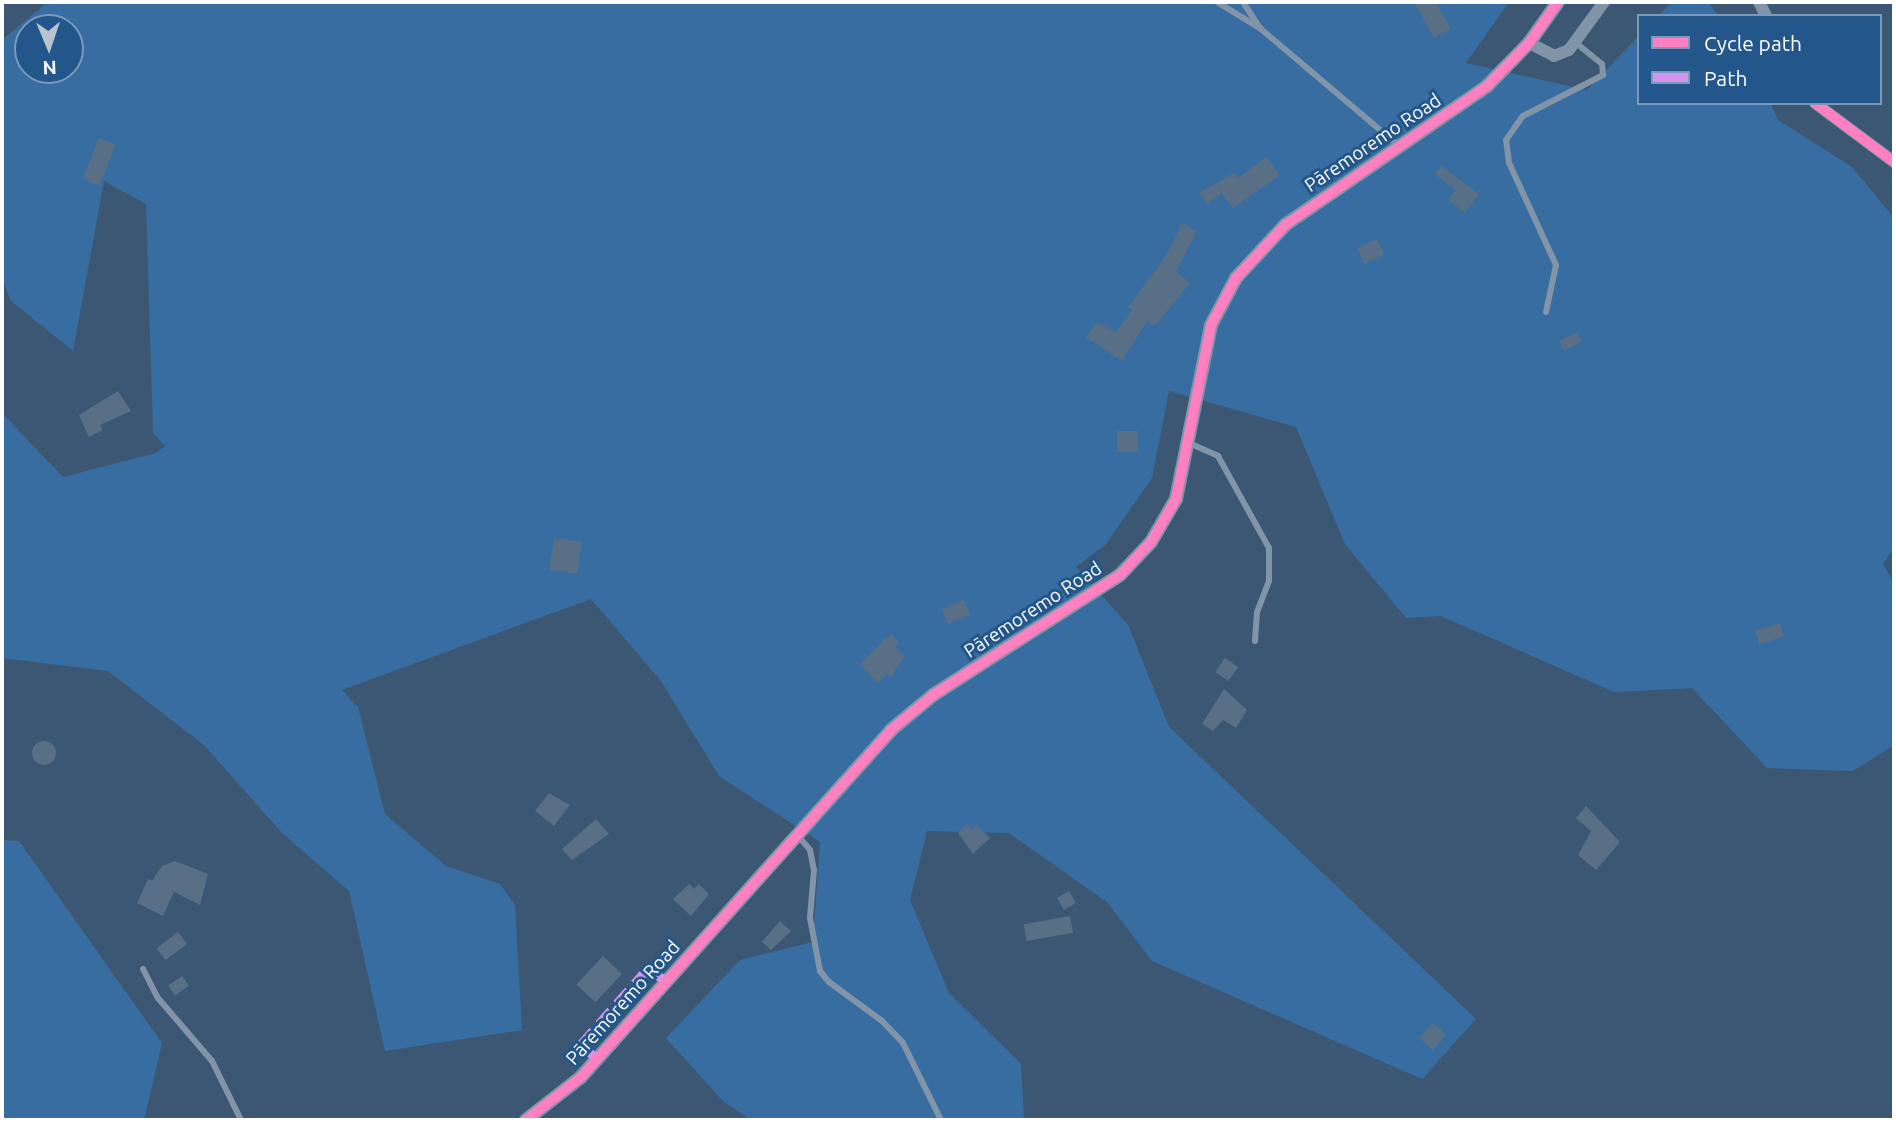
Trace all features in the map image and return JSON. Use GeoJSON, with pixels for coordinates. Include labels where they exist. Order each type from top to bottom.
{"type":"FeatureCollection","features":[{"type":"Feature","properties":{"kind":"street","name":"Pāremoremo Road"},"geometry":{"type":"LineString","coordinates":[[526,1120],[581,1077],[891,730],[933,695],[1120,575],[1151,542],[1176,499],[1211,325],[1236,278],[1285,225],[1487,86],[1529,43],[1558,2]]}},
{"type":"Feature","properties":{"kind":"street"},"geometry":{"type":"LineString","coordinates":[[1529,43],[1554,55],[1577,44],[1604,2]]}},
{"type":"Feature","properties":{"kind":"street"},"geometry":{"type":"LineString","coordinates":[[1818,105],[1894,162]]}},
{"type":"Feature","properties":{"kind":"lane"},"geometry":{"type":"LineString","coordinates":[[1217,2],[1261,29],[1400,146]]}},
{"type":"Feature","properties":{"kind":"lane"},"geometry":{"type":"LineString","coordinates":[[1243,2],[1261,29]]}},
{"type":"Feature","properties":{"kind":"lane"},"geometry":{"type":"LineString","coordinates":[[1546,312],[1556,265],[1509,163],[1506,140],[1523,117],[1603,75],[1602,64],[1577,44]]}},
{"type":"Feature","properties":{"kind":"lane"},"geometry":{"type":"LineString","coordinates":[[1189,443],[1223,462],[1269,548],[1269,581],[1257,612],[1255,640]]}},
{"type":"Feature","properties":{"kind":"lane"},"geometry":{"type":"LineString","coordinates":[[799,836],[810,850],[814,870],[810,918],[820,971],[883,1021],[902,1043],[941,1120]]}},
{"type":"Feature","properties":{"kind":"lane"},"geometry":{"type":"LineString","coordinates":[[144,969],[158,998],[212,1061],[241,1120]]}},
{"type":"Feature","properties":{"kind":"shaded area"},"geometry":{"type":"Polygon","coordinates":[[[48,2],[1509,2],[1466,63],[1587,90],[1637,38],[1637,105],[1771,105],[1778,120],[1852,167],[1894,218],[1894,548],[1883,564],[1894,583],[1894,745],[1853,771],[1767,768],[1692,688],[1614,692],[1441,616],[1406,618],[1345,544],[1296,427],[1169,391],[1152,478],[1106,544],[1076,567],[1128,625],[1169,727],[1476,1019],[1422,1079],[1152,961],[1108,903],[1009,833],[927,831],[910,900],[949,993],[1021,1064],[1024,1120],[751,1120],[723,1101],[666,1038],[740,960],[813,942],[820,842],[719,776],[661,681],[591,599],[342,690],[358,707],[385,814],[446,866],[500,884],[515,905],[522,1030],[385,1051],[349,891],[282,833],[204,745],[108,671],[2,658],[2,413],[63,477],[156,453],[165,446],[153,433],[146,204],[104,181],[73,351],[10,300],[2,275],[2,40],[14,30],[14,84],[84,84],[84,14],[33,14],[48,2]]]}},
{"type":"Feature","properties":{"kind":"shaded area"},"geometry":{"type":"Polygon","coordinates":[[[1672,2],[1708,2],[1717,14],[1660,14],[1672,2]]]}},
{"type":"Feature","properties":{"kind":"shaded area"},"geometry":{"type":"Polygon","coordinates":[[[2,840],[19,841],[162,1043],[144,1120],[2,1120],[2,840]]]}},
{"type":"Feature","properties":{"kind":"building"},"geometry":{"type":"Polygon","coordinates":[[[1414,2],[1436,2],[1451,29],[1434,38],[1414,2]]]}},
{"type":"Feature","properties":{"kind":"building"},"geometry":{"type":"Polygon","coordinates":[[[99,138],[116,145],[99,186],[83,179],[99,138]]]}},
{"type":"Feature","properties":{"kind":"building"},"geometry":{"type":"Polygon","coordinates":[[[1266,157],[1280,175],[1233,208],[1218,188],[1221,194],[1207,204],[1199,193],[1234,173],[1238,178],[1266,157]]]}},
{"type":"Feature","properties":{"kind":"building"},"geometry":{"type":"Polygon","coordinates":[[[1441,166],[1479,194],[1465,213],[1448,200],[1455,190],[1435,174],[1441,166]]]}},
{"type":"Feature","properties":{"kind":"building"},"geometry":{"type":"Polygon","coordinates":[[[1182,223],[1197,231],[1176,272],[1190,283],[1155,326],[1147,321],[1122,361],[1086,337],[1097,322],[1116,332],[1132,310],[1128,307],[1166,256],[1182,223]]]}},
{"type":"Feature","properties":{"kind":"building"},"geometry":{"type":"Polygon","coordinates":[[[1377,239],[1384,254],[1364,264],[1357,248],[1377,239]]]}},
{"type":"Feature","properties":{"kind":"building"},"geometry":{"type":"Polygon","coordinates":[[[1577,332],[1582,342],[1564,351],[1559,341],[1577,332]]]}},
{"type":"Feature","properties":{"kind":"building"},"geometry":{"type":"Polygon","coordinates":[[[118,391],[131,411],[100,425],[103,430],[89,437],[79,415],[118,391]]]}},
{"type":"Feature","properties":{"kind":"building"},"geometry":{"type":"Polygon","coordinates":[[[1117,431],[1138,431],[1138,452],[1117,452],[1117,431]]]}},
{"type":"Feature","properties":{"kind":"building"},"geometry":{"type":"Polygon","coordinates":[[[554,538],[582,542],[577,574],[550,570],[554,538]]]}},
{"type":"Feature","properties":{"kind":"building"},"geometry":{"type":"Polygon","coordinates":[[[964,600],[970,615],[948,624],[942,609],[964,600]]]}},
{"type":"Feature","properties":{"kind":"building"},"geometry":{"type":"Polygon","coordinates":[[[1780,623],[1784,636],[1759,644],[1755,631],[1780,623]]]}},
{"type":"Feature","properties":{"kind":"building"},"geometry":{"type":"Polygon","coordinates":[[[891,633],[899,643],[895,647],[905,656],[890,678],[887,674],[878,683],[860,665],[891,633]]]}},
{"type":"Feature","properties":{"kind":"building"},"geometry":{"type":"Polygon","coordinates":[[[1225,658],[1238,667],[1228,681],[1215,672],[1225,658]]]}},
{"type":"Feature","properties":{"kind":"building"},"geometry":{"type":"Polygon","coordinates":[[[1224,689],[1247,710],[1236,728],[1223,720],[1213,731],[1202,724],[1224,689]]]}},
{"type":"Feature","properties":{"kind":"building"},"geometry":{"type":"Polygon","coordinates":[[[44,741],[55,748],[56,753],[49,764],[44,765],[33,758],[32,753],[39,742],[44,741]]]}},
{"type":"Feature","properties":{"kind":"building"},"geometry":{"type":"Polygon","coordinates":[[[549,793],[570,805],[554,826],[535,811],[549,793]]]}},
{"type":"Feature","properties":{"kind":"building"},"geometry":{"type":"Polygon","coordinates":[[[1586,806],[1620,842],[1596,870],[1578,855],[1591,831],[1576,818],[1586,806]]]}},
{"type":"Feature","properties":{"kind":"building"},"geometry":{"type":"Polygon","coordinates":[[[596,819],[609,834],[572,860],[562,849],[596,819]]]}},
{"type":"Feature","properties":{"kind":"building"},"geometry":{"type":"Polygon","coordinates":[[[967,824],[972,829],[977,825],[990,838],[973,854],[958,833],[967,824]]]}},
{"type":"Feature","properties":{"kind":"building"},"geometry":{"type":"Polygon","coordinates":[[[175,861],[208,874],[200,905],[174,892],[163,916],[137,903],[148,879],[152,881],[162,866],[175,861]]]}},
{"type":"Feature","properties":{"kind":"building"},"geometry":{"type":"Polygon","coordinates":[[[689,884],[694,889],[699,884],[709,894],[691,916],[673,899],[689,884]]]}},
{"type":"Feature","properties":{"kind":"building"},"geometry":{"type":"Polygon","coordinates":[[[1069,891],[1076,903],[1064,910],[1057,898],[1069,891]]]}},
{"type":"Feature","properties":{"kind":"building"},"geometry":{"type":"Polygon","coordinates":[[[1070,916],[1073,933],[1027,941],[1024,924],[1070,916]]]}},
{"type":"Feature","properties":{"kind":"building"},"geometry":{"type":"Polygon","coordinates":[[[780,921],[791,931],[771,950],[762,942],[780,921]]]}},
{"type":"Feature","properties":{"kind":"building"},"geometry":{"type":"Polygon","coordinates":[[[178,932],[187,944],[165,960],[156,948],[178,932]]]}},
{"type":"Feature","properties":{"kind":"building"},"geometry":{"type":"Polygon","coordinates":[[[603,956],[622,974],[595,1002],[576,985],[603,956]]]}},
{"type":"Feature","properties":{"kind":"building"},"geometry":{"type":"Polygon","coordinates":[[[182,976],[189,986],[175,996],[168,986],[182,976]]]}},
{"type":"Feature","properties":{"kind":"building"},"geometry":{"type":"Polygon","coordinates":[[[1433,1023],[1446,1035],[1433,1050],[1419,1038],[1433,1023]]]}},
{"type":"Feature","properties":{"kind":"marked path"},"geometry":{"type":"LineString","coordinates":[[597,1059],[581,1044],[648,968],[667,982]]}},
{"type":"Feature","properties":{"kind":"cycle path"},"geometry":{"type":"LineString","coordinates":[[526,1120],[581,1077],[891,730],[933,695],[1120,575],[1151,542],[1176,499],[1211,325],[1236,278],[1285,225],[1487,86],[1529,43],[1558,2]]}},
{"type":"Feature","properties":{"kind":"cycle path"},"geometry":{"type":"LineString","coordinates":[[1818,105],[1894,162]]}}]}
